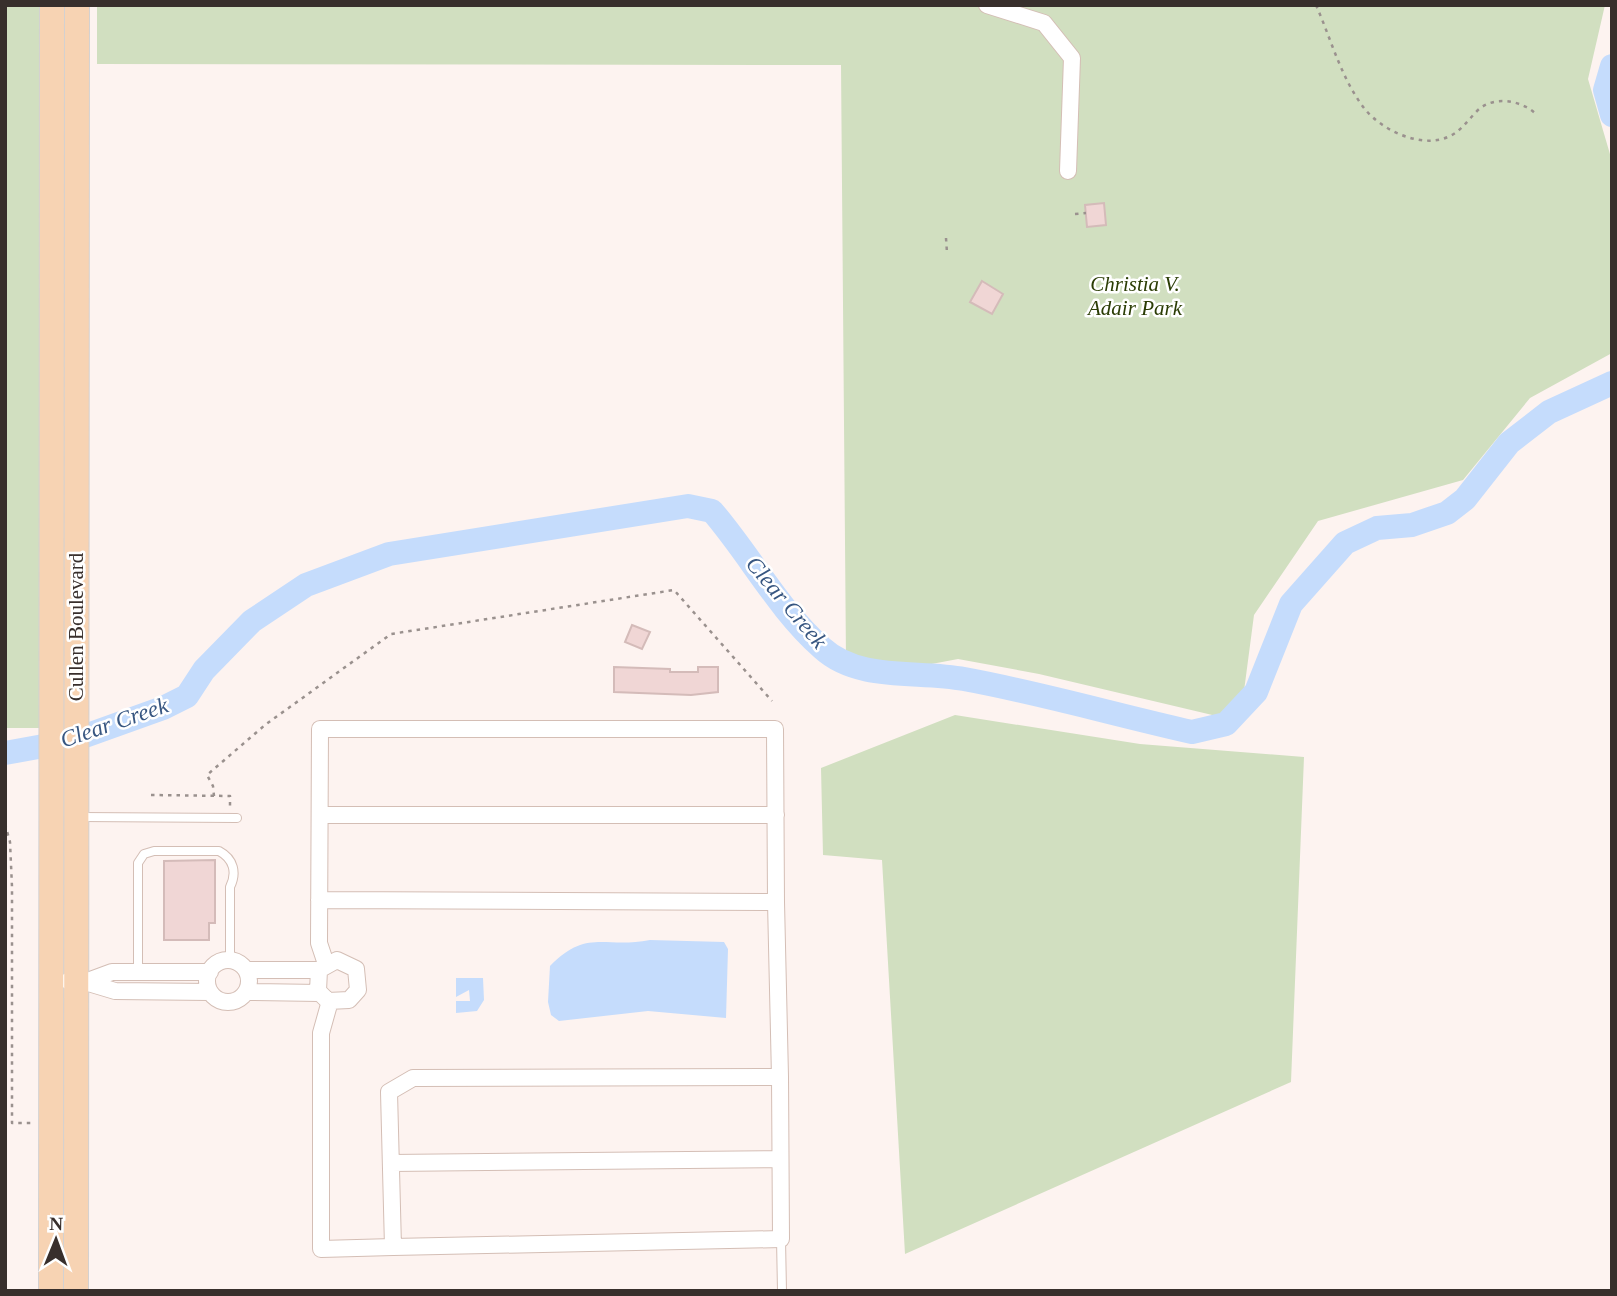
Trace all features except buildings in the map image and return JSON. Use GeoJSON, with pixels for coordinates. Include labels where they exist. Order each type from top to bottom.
{"type":"FeatureCollection","features":[{"type":"Feature","properties":{"kind":"main road","name":"Cullen Boulevard"},"geometry":{"type":"LineString","coordinates":[[51,1291],[52,5]]}},
{"type":"Feature","properties":{"kind":"main road","name":"Cullen Boulevard"},"geometry":{"type":"LineString","coordinates":[[76,1291],[81,981],[76,787],[78,5]]}},
{"type":"Feature","properties":{"kind":"main road"},"geometry":{"type":"LineString","coordinates":[[52,156],[61,182],[63,312],[67,320],[77,322]]}},
{"type":"Feature","properties":{"kind":"street"},"geometry":{"type":"LineString","coordinates":[[988,5],[1044,23],[1072,58],[1068,171]]}},
{"type":"Feature","properties":{"kind":"street"},"geometry":{"type":"LineString","coordinates":[[320,729],[775,729],[782,1239],[321,1249],[321,1033],[325,997],[316,984],[322,967],[319,943],[320,815],[320,729]]}},
{"type":"Feature","properties":{"kind":"street"},"geometry":{"type":"LineString","coordinates":[[320,815],[776,815]]}},
{"type":"Feature","properties":{"kind":"street"},"geometry":{"type":"LineString","coordinates":[[319,900],[776,902]]}},
{"type":"Feature","properties":{"kind":"street"},"geometry":{"type":"LineString","coordinates":[[337,960],[351,964],[360,982],[358,990],[349,1000],[247,992],[230,1002],[217,999],[210,992],[207,983],[215,965],[230,961],[246,970],[322,967],[337,960]]}},
{"type":"Feature","properties":{"kind":"street"},"geometry":{"type":"LineString","coordinates":[[246,970],[249,977],[247,992]]}},
{"type":"Feature","properties":{"kind":"street"},"geometry":{"type":"LineString","coordinates":[[51,981],[81,981],[112,972],[210,972]]}},
{"type":"Feature","properties":{"kind":"street"},"geometry":{"type":"LineString","coordinates":[[81,981],[115,991],[210,992]]}},
{"type":"Feature","properties":{"kind":"street"},"geometry":{"type":"LineString","coordinates":[[393,1247],[389,1092],[413,1078],[780,1077]]}},
{"type":"Feature","properties":{"kind":"street"},"geometry":{"type":"LineString","coordinates":[[391,1163],[779,1159]]}},
{"type":"Feature","properties":{"kind":"lane"},"geometry":{"type":"LineString","coordinates":[[77,817],[237,818]]}},
{"type":"Feature","properties":{"kind":"lane"},"geometry":{"type":"LineString","coordinates":[[138,971],[138,863],[144,854],[154,851],[219,851],[232,863],[234,876],[230,887],[230,961]]}},
{"type":"Feature","properties":{"kind":"lane"},"geometry":{"type":"LineString","coordinates":[[782,1239],[782,1291]]}},
{"type":"Feature","properties":{"kind":"path"},"geometry":{"type":"LineString","coordinates":[[1316,5],[1353,92],[1381,125],[1417,139],[1438,139],[1455,133],[1478,110],[1492,102],[1518,103],[1536,114]]}},
{"type":"Feature","properties":{"kind":"path"},"geometry":{"type":"LineString","coordinates":[[1075,214],[1086,213]]}},
{"type":"Feature","properties":{"kind":"path"},"geometry":{"type":"LineString","coordinates":[[946,238],[947,253]]}},
{"type":"Feature","properties":{"kind":"path"},"geometry":{"type":"LineString","coordinates":[[214,796],[213,786],[207,775],[265,725],[391,634],[668,591],[679,594],[772,701]]}},
{"type":"Feature","properties":{"kind":"path"},"geometry":{"type":"LineString","coordinates":[[150,795],[230,796],[230,809]]}},
{"type":"Feature","properties":{"kind":"path"},"geometry":{"type":"LineString","coordinates":[[5,824],[10,842],[12,887],[12,1123],[51,1123]]}},
{"type":"Feature","properties":{"kind":"green space"},"geometry":{"type":"Polygon","coordinates":[[[5,5],[43,5],[40,728],[5,728],[5,5]]]}},
{"type":"Feature","properties":{"kind":"green space","name":"Christia V. Adair Park"},"geometry":{"type":"Polygon","coordinates":[[[97,5],[1605,5],[1588,79],[1612,161],[1612,353],[1530,398],[1463,480],[1318,521],[1254,615],[1244,691],[1225,718],[1039,674],[958,659],[905,669],[846,661],[841,65],[97,64],[97,5]]]}},
{"type":"Feature","properties":{"kind":"green space"},"geometry":{"type":"Polygon","coordinates":[[[955,715],[1140,744],[1304,757],[1291,1082],[905,1254],[882,860],[823,855],[821,768],[955,715]]]}},
{"type":"Feature","properties":{"kind":"water"},"geometry":{"type":"Polygon","coordinates":[[[650,940],[724,942],[728,949],[726,1018],[648,1011],[559,1021],[551,1015],[548,1002],[550,966],[563,954],[586,943],[650,940]]]}},
{"type":"Feature","properties":{"kind":"water"},"geometry":{"type":"Polygon","coordinates":[[[456,978],[483,978],[484,1000],[477,1011],[456,1013],[456,1001],[470,1001],[469,990],[456,997],[456,978]]]}},
{"type":"Feature","properties":{"kind":"waterway","name":"Clear Creek"},"geometry":{"type":"LineString","coordinates":[[1612,66],[1605,90],[1612,115]]}},
{"type":"Feature","properties":{"kind":"waterway","name":"Clear Creek"},"geometry":{"type":"LineString","coordinates":[[5,753],[71,741],[163,708],[187,696],[204,670],[252,621],[306,585],[389,554],[688,506],[712,511],[806,633],[837,659],[853,666],[890,673],[964,679],[1192,732],[1226,724],[1256,692],[1291,604],[1345,543],[1377,528],[1412,525],[1447,513],[1465,499],[1509,443],[1549,412],[1612,383]]}}]}
